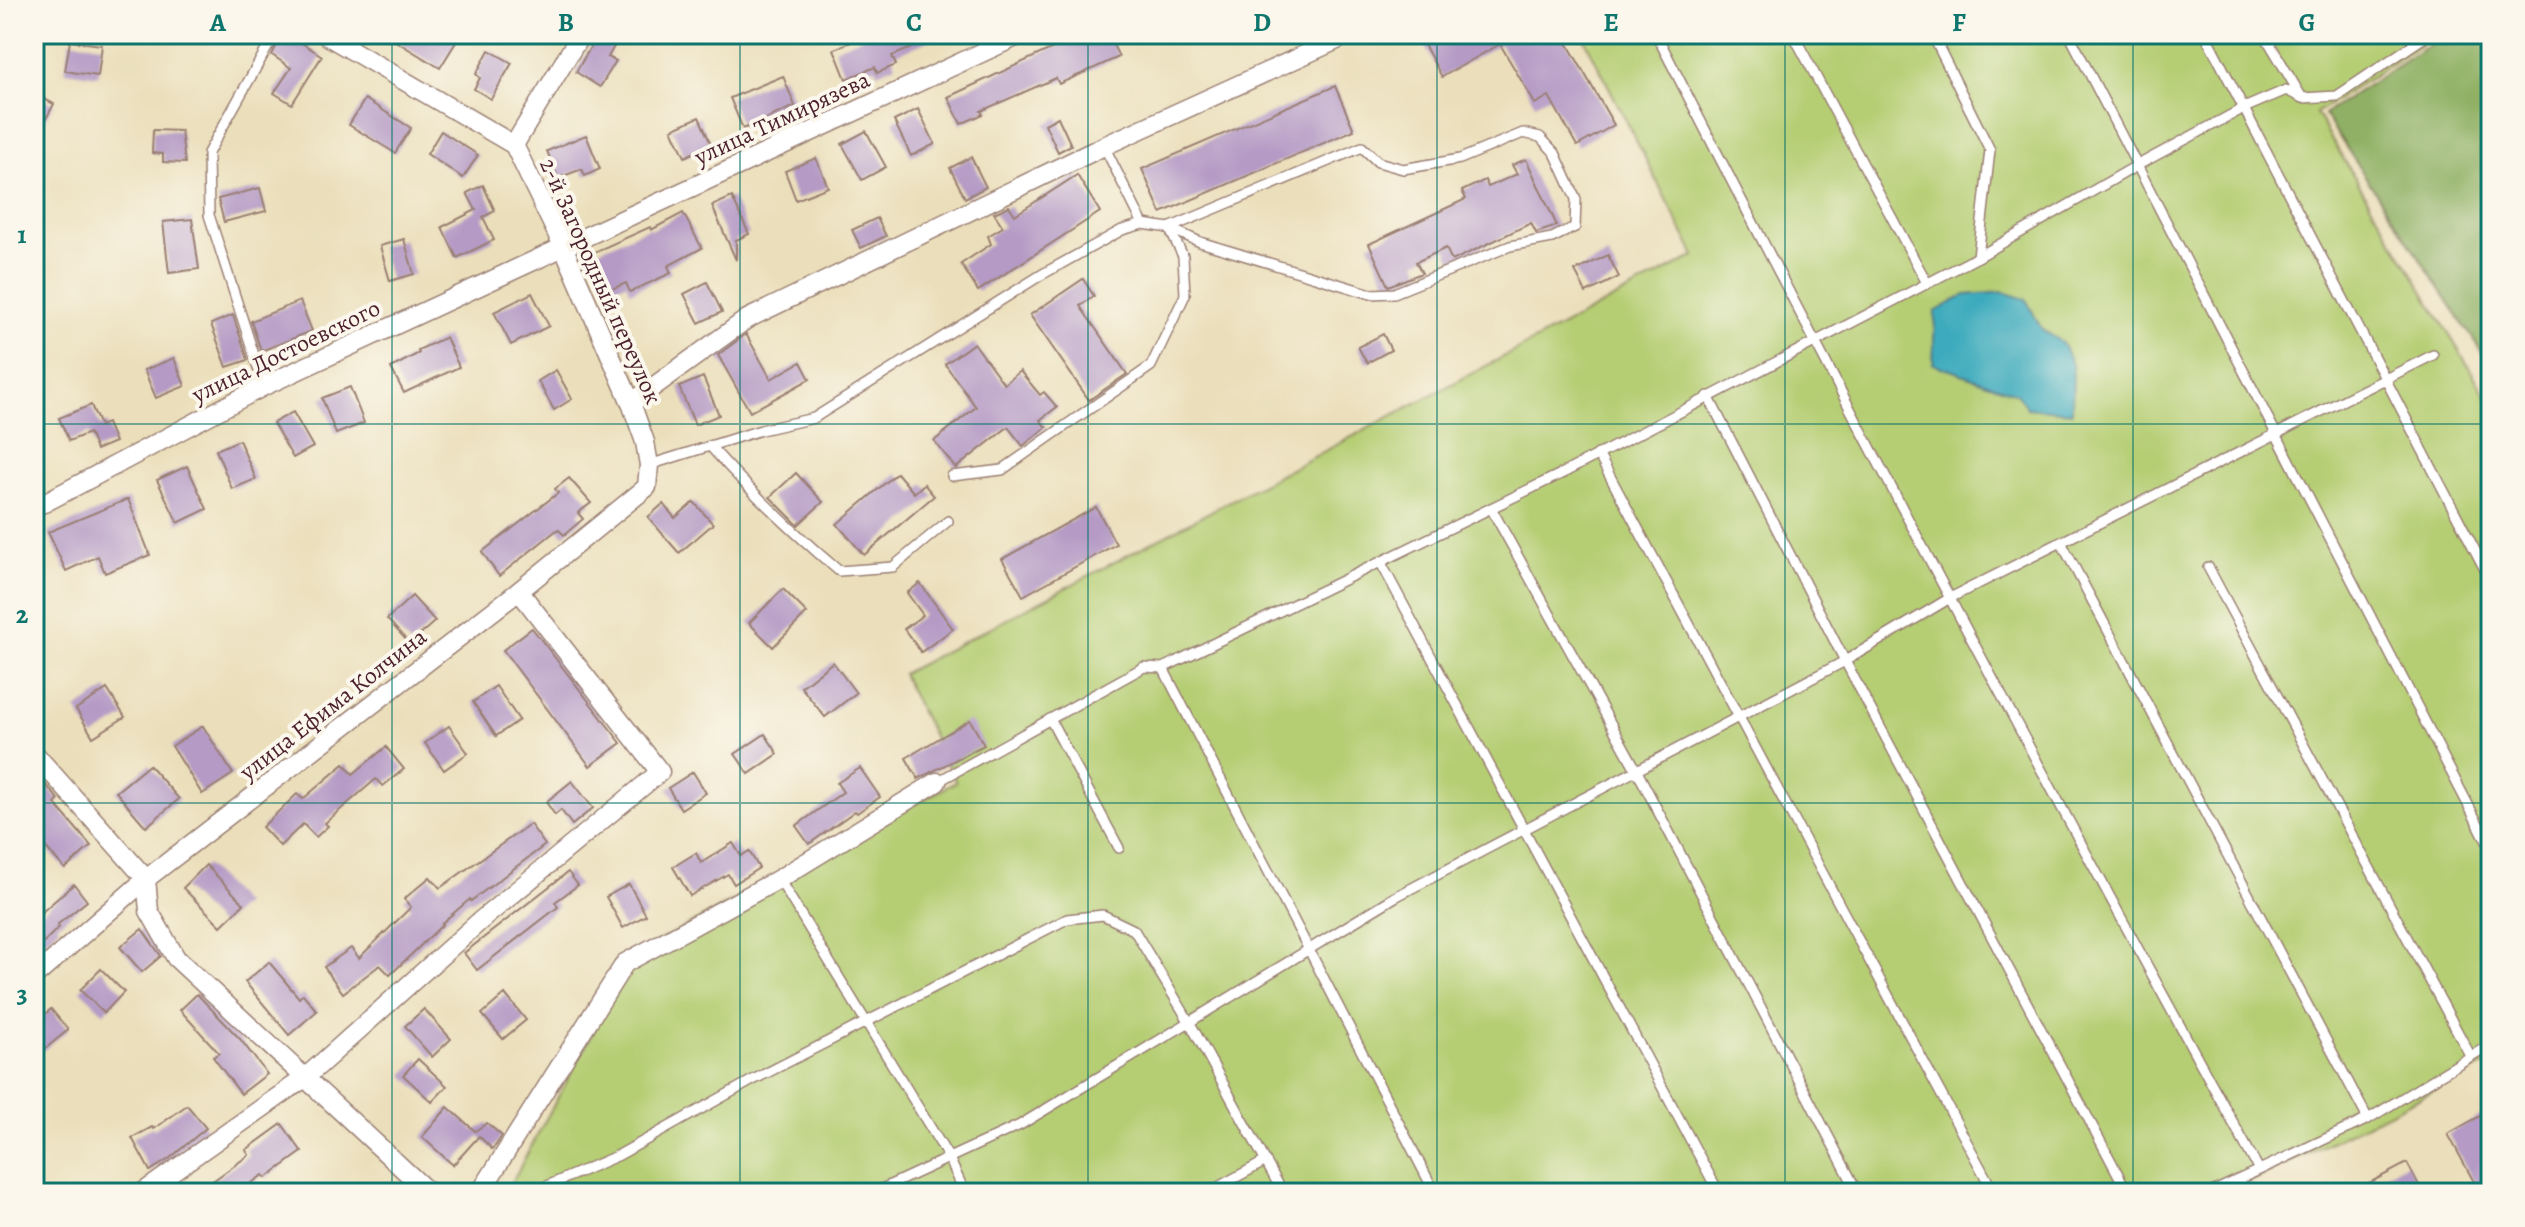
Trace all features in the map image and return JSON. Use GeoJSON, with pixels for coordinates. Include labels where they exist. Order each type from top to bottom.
{"type":"FeatureCollection","features":[{"type":"Feature","properties":{"kind":"street","name":"2-й Загородный переулок"},"geometry":{"type":"LineString","coordinates":[[324,34],[514,145],[563,246],[631,403],[645,442],[649,465]]}},
{"type":"Feature","properties":{"kind":"street"},"geometry":{"type":"LineString","coordinates":[[514,145],[581,34]]}},
{"type":"Feature","properties":{"kind":"street","name":"улица Тимирязева"},"geometry":{"type":"LineString","coordinates":[[563,246],[1022,34]]}},
{"type":"Feature","properties":{"kind":"street"},"geometry":{"type":"LineString","coordinates":[[631,403],[747,319],[1104,146],[1350,34]]}},
{"type":"Feature","properties":{"kind":"street","name":"улица Достоевского"},"geometry":{"type":"LineString","coordinates":[[34,505],[44,503],[264,386],[563,246]]}},
{"type":"Feature","properties":{"kind":"street","name":"улица Ефима Колчина"},"geometry":{"type":"LineString","coordinates":[[34,977],[146,879],[519,591],[647,487],[649,465]]}},
{"type":"Feature","properties":{"kind":"street"},"geometry":{"type":"LineString","coordinates":[[142,1193],[306,1077],[480,921],[660,772],[519,591]]}},
{"type":"Feature","properties":{"kind":"street"},"geometry":{"type":"LineString","coordinates":[[34,753],[146,879],[149,911],[176,958],[429,1193]]}},
{"type":"Feature","properties":{"kind":"street"},"geometry":{"type":"LineString","coordinates":[[480,1193],[625,963],[779,879],[937,782]]}},
{"type":"Feature","properties":{"kind":"lane"},"geometry":{"type":"LineString","coordinates":[[264,386],[209,215],[208,153],[275,34]]}},
{"type":"Feature","properties":{"kind":"lane"},"geometry":{"type":"LineString","coordinates":[[1656,34],[1813,341],[2134,943],[2258,1168]]}},
{"type":"Feature","properties":{"kind":"lane"},"geometry":{"type":"LineString","coordinates":[[1793,34],[1927,283]]}},
{"type":"Feature","properties":{"kind":"lane"},"geometry":{"type":"LineString","coordinates":[[1932,34],[1990,150],[1978,257]]}},
{"type":"Feature","properties":{"kind":"lane"},"geometry":{"type":"LineString","coordinates":[[2069,34],[2491,849]]}},
{"type":"Feature","properties":{"kind":"lane"},"geometry":{"type":"LineString","coordinates":[[2205,34],[2491,581]]}},
{"type":"Feature","properties":{"kind":"lane"},"geometry":{"type":"LineString","coordinates":[[2264,34],[2302,98]]}},
{"type":"Feature","properties":{"kind":"lane"},"geometry":{"type":"LineString","coordinates":[[2406,34],[2412,45]]}},
{"type":"Feature","properties":{"kind":"lane"},"geometry":{"type":"LineString","coordinates":[[937,782],[1144,667],[1163,668],[1598,454],[1978,257],[2244,108],[2286,90],[2302,98],[2337,96],[2429,34]]}},
{"type":"Feature","properties":{"kind":"lane"},"geometry":{"type":"LineString","coordinates":[[649,465],[761,430],[814,418],[1041,275],[1122,230],[1143,224],[1169,228],[1200,242],[1371,294],[1394,293],[1510,246],[1552,238],[1575,227],[1576,199],[1555,153],[1540,137],[1523,133],[1460,159],[1403,169],[1378,162],[1362,147],[1169,228]]}},
{"type":"Feature","properties":{"kind":"lane"},"geometry":{"type":"LineString","coordinates":[[1104,146],[1143,224]]}},
{"type":"Feature","properties":{"kind":"lane"},"geometry":{"type":"LineString","coordinates":[[952,476],[1002,470],[1151,366],[1185,295],[1183,256],[1169,228]]}},
{"type":"Feature","properties":{"kind":"lane"},"geometry":{"type":"LineString","coordinates":[[873,1193],[1020,1125],[1395,897],[1845,661],[1950,598],[2433,355]]}},
{"type":"Feature","properties":{"kind":"lane"},"geometry":{"type":"LineString","coordinates":[[1708,396],[2128,1193]]}},
{"type":"Feature","properties":{"kind":"lane"},"geometry":{"type":"LineString","coordinates":[[710,446],[739,479],[839,571],[893,567],[948,521]]}},
{"type":"Feature","properties":{"kind":"lane"},"geometry":{"type":"LineString","coordinates":[[1598,454],[1994,1193]]}},
{"type":"Feature","properties":{"kind":"lane"},"geometry":{"type":"LineString","coordinates":[[1491,508],[1637,771],[1858,1193]]}},
{"type":"Feature","properties":{"kind":"lane"},"geometry":{"type":"LineString","coordinates":[[2061,542],[2368,1119]]}},
{"type":"Feature","properties":{"kind":"lane"},"geometry":{"type":"LineString","coordinates":[[1381,563],[1719,1193]]}},
{"type":"Feature","properties":{"kind":"lane"},"geometry":{"type":"LineString","coordinates":[[2208,567],[2470,1055]]}},
{"type":"Feature","properties":{"kind":"lane"},"geometry":{"type":"LineString","coordinates":[[1163,668],[1435,1193]]}},
{"type":"Feature","properties":{"kind":"lane"},"geometry":{"type":"LineString","coordinates":[[1050,719],[1119,848]]}},
{"type":"Feature","properties":{"kind":"lane"},"geometry":{"type":"LineString","coordinates":[[779,879],[949,1158],[965,1193]]}},
{"type":"Feature","properties":{"kind":"lane"},"geometry":{"type":"LineString","coordinates":[[531,1193],[619,1155],[751,1081],[1067,919],[1103,915],[1134,930],[1190,1023],[1283,1193]]}},
{"type":"Feature","properties":{"kind":"lane"},"geometry":{"type":"LineString","coordinates":[[2210,1193],[2368,1119],[2491,1044]]}},
{"type":"Feature","properties":{"kind":"lane"},"geometry":{"type":"LineString","coordinates":[[1207,1193],[1266,1161]]}},
{"type":"Feature","properties":{"kind":"green space"},"geometry":{"type":"Polygon","coordinates":[[[1582,34],[2437,34],[2316,113],[2491,404],[2491,1062],[2228,1193],[506,1193],[636,953],[956,782],[902,674],[1695,256],[1582,34]]]}},
{"type":"Feature","properties":{"kind":"green space"},"geometry":{"type":"Polygon","coordinates":[[[2446,34],[2491,34],[2491,366],[2324,114],[2446,34]]]}},
{"type":"Feature","properties":{"kind":"water"},"geometry":{"type":"Polygon","coordinates":[[[2003,292],[2026,299],[2041,328],[2062,343],[2073,367],[2072,412],[2027,408],[2016,393],[1933,364],[1935,312],[1965,295],[2003,292]]]}},
{"type":"Feature","properties":{"kind":"building"},"geometry":{"type":"Polygon","coordinates":[[[282,34],[288,34],[322,56],[292,104],[274,93],[291,68],[272,55],[282,34]]]}},
{"type":"Feature","properties":{"kind":"building"},"geometry":{"type":"Polygon","coordinates":[[[384,34],[461,34],[440,68],[384,34]]]}},
{"type":"Feature","properties":{"kind":"building"},"geometry":{"type":"Polygon","coordinates":[[[598,34],[621,34],[608,57],[616,61],[600,87],[576,72],[598,34]]]}},
{"type":"Feature","properties":{"kind":"building"},"geometry":{"type":"Polygon","coordinates":[[[870,34],[945,34],[892,56],[896,65],[877,73],[875,67],[846,79],[834,49],[870,34]]]}},
{"type":"Feature","properties":{"kind":"building"},"geometry":{"type":"Polygon","coordinates":[[[1083,34],[1108,34],[1119,57],[1059,84],[1056,78],[981,111],[983,114],[961,124],[948,97],[1083,34]]]}},
{"type":"Feature","properties":{"kind":"building"},"geometry":{"type":"Polygon","coordinates":[[[1434,34],[1562,34],[1614,125],[1577,146],[1549,96],[1535,104],[1500,44],[1442,77],[1422,41],[1434,34]]]}},
{"type":"Feature","properties":{"kind":"building"},"geometry":{"type":"Polygon","coordinates":[[[70,41],[102,45],[98,76],[65,71],[70,41]]]}},
{"type":"Feature","properties":{"kind":"building"},"geometry":{"type":"Polygon","coordinates":[[[489,50],[512,63],[491,99],[474,89],[480,78],[476,74],[489,50]]]}},
{"type":"Feature","properties":{"kind":"building"},"geometry":{"type":"Polygon","coordinates":[[[783,76],[795,106],[743,129],[730,98],[783,76]]]}},
{"type":"Feature","properties":{"kind":"building"},"geometry":{"type":"Polygon","coordinates":[[[1335,86],[1354,130],[1161,213],[1142,169],[1335,86]]]}},
{"type":"Feature","properties":{"kind":"building"},"geometry":{"type":"Polygon","coordinates":[[[34,94],[54,104],[34,141],[34,94]]]}},
{"type":"Feature","properties":{"kind":"building"},"geometry":{"type":"Polygon","coordinates":[[[365,99],[411,128],[395,153],[349,125],[365,99]]]}},
{"type":"Feature","properties":{"kind":"building"},"geometry":{"type":"Polygon","coordinates":[[[918,109],[935,144],[911,156],[894,121],[918,109]]]}},
{"type":"Feature","properties":{"kind":"building"},"geometry":{"type":"Polygon","coordinates":[[[699,117],[711,144],[685,157],[672,129],[699,117]]]}},
{"type":"Feature","properties":{"kind":"building"},"geometry":{"type":"Polygon","coordinates":[[[1058,117],[1071,145],[1058,152],[1045,124],[1058,117]]]}},
{"type":"Feature","properties":{"kind":"building"},"geometry":{"type":"Polygon","coordinates":[[[153,130],[181,131],[185,163],[163,162],[163,154],[152,153],[153,130]]]}},
{"type":"Feature","properties":{"kind":"building"},"geometry":{"type":"Polygon","coordinates":[[[441,131],[478,155],[463,178],[427,154],[441,131]]]}},
{"type":"Feature","properties":{"kind":"building"},"geometry":{"type":"Polygon","coordinates":[[[866,131],[886,167],[862,180],[842,144],[866,131]]]}},
{"type":"Feature","properties":{"kind":"building"},"geometry":{"type":"Polygon","coordinates":[[[586,135],[600,169],[585,176],[582,169],[558,178],[547,151],[586,135]]]}},
{"type":"Feature","properties":{"kind":"building"},"geometry":{"type":"Polygon","coordinates":[[[971,157],[986,187],[965,198],[950,168],[971,157]]]}},
{"type":"Feature","properties":{"kind":"building"},"geometry":{"type":"Polygon","coordinates":[[[816,158],[828,187],[796,200],[785,171],[816,158]]]}},
{"type":"Feature","properties":{"kind":"building"},"geometry":{"type":"Polygon","coordinates":[[[1526,159],[1557,226],[1536,233],[1531,223],[1452,261],[1446,248],[1416,262],[1422,273],[1388,286],[1369,244],[1466,199],[1462,191],[1485,180],[1488,187],[1517,174],[1512,165],[1526,159]]]}},
{"type":"Feature","properties":{"kind":"building"},"geometry":{"type":"Polygon","coordinates":[[[1077,175],[1100,212],[978,291],[961,264],[991,244],[988,236],[1003,227],[994,213],[1009,206],[1015,215],[1077,175]]]}},
{"type":"Feature","properties":{"kind":"building"},"geometry":{"type":"Polygon","coordinates":[[[483,185],[495,211],[483,217],[494,240],[457,258],[442,227],[476,210],[467,193],[483,185]]]}},
{"type":"Feature","properties":{"kind":"building"},"geometry":{"type":"Polygon","coordinates":[[[260,188],[266,211],[224,222],[218,199],[260,188]]]}},
{"type":"Feature","properties":{"kind":"building"},"geometry":{"type":"Polygon","coordinates":[[[732,197],[749,234],[736,240],[736,260],[712,206],[732,197]]]}},
{"type":"Feature","properties":{"kind":"building"},"geometry":{"type":"Polygon","coordinates":[[[683,213],[702,248],[668,266],[671,273],[630,292],[626,283],[607,291],[590,254],[650,227],[651,230],[683,213]]]}},
{"type":"Feature","properties":{"kind":"building"},"geometry":{"type":"Polygon","coordinates":[[[877,218],[886,236],[861,248],[852,230],[877,218]]]}},
{"type":"Feature","properties":{"kind":"building"},"geometry":{"type":"Polygon","coordinates":[[[192,219],[199,269],[169,273],[163,222],[192,219]]]}},
{"type":"Feature","properties":{"kind":"building"},"geometry":{"type":"Polygon","coordinates":[[[404,239],[414,274],[390,281],[380,246],[404,239]]]}},
{"type":"Feature","properties":{"kind":"building"},"geometry":{"type":"Polygon","coordinates":[[[1608,255],[1619,277],[1586,293],[1575,271],[1608,255]]]}},
{"type":"Feature","properties":{"kind":"building"},"geometry":{"type":"Polygon","coordinates":[[[1083,279],[1094,296],[1080,306],[1127,374],[1089,400],[1030,315],[1083,279]]]}},
{"type":"Feature","properties":{"kind":"building"},"geometry":{"type":"Polygon","coordinates":[[[707,282],[722,312],[699,323],[684,294],[707,282]]]}},
{"type":"Feature","properties":{"kind":"building"},"geometry":{"type":"Polygon","coordinates":[[[532,293],[549,326],[511,345],[494,312],[532,293]]]}},
{"type":"Feature","properties":{"kind":"building"},"geometry":{"type":"Polygon","coordinates":[[[300,301],[312,331],[261,351],[251,321],[300,301]]]}},
{"type":"Feature","properties":{"kind":"building"},"geometry":{"type":"Polygon","coordinates":[[[233,315],[248,360],[227,367],[211,324],[233,315]]]}},
{"type":"Feature","properties":{"kind":"building"},"geometry":{"type":"Polygon","coordinates":[[[746,334],[771,379],[801,362],[810,379],[750,412],[718,355],[746,334]]]}},
{"type":"Feature","properties":{"kind":"building"},"geometry":{"type":"Polygon","coordinates":[[[1383,334],[1391,350],[1367,363],[1358,347],[1383,334]]]}},
{"type":"Feature","properties":{"kind":"building"},"geometry":{"type":"Polygon","coordinates":[[[446,337],[459,367],[404,393],[391,368],[419,353],[418,350],[446,337]]]}},
{"type":"Feature","properties":{"kind":"building"},"geometry":{"type":"Polygon","coordinates":[[[974,343],[1004,384],[1020,371],[1040,395],[1044,392],[1057,407],[1040,420],[1046,427],[1023,446],[1008,427],[956,468],[934,441],[976,407],[945,364],[974,343]]]}},
{"type":"Feature","properties":{"kind":"building"},"geometry":{"type":"Polygon","coordinates":[[[174,358],[185,386],[156,398],[144,370],[174,358]]]}},
{"type":"Feature","properties":{"kind":"building"},"geometry":{"type":"Polygon","coordinates":[[[556,370],[572,399],[554,410],[538,381],[556,370]]]}},
{"type":"Feature","properties":{"kind":"building"},"geometry":{"type":"Polygon","coordinates":[[[703,377],[719,415],[695,425],[679,387],[703,377]]]}},
{"type":"Feature","properties":{"kind":"building"},"geometry":{"type":"Polygon","coordinates":[[[350,387],[364,423],[336,434],[322,398],[350,387]]]}},
{"type":"Feature","properties":{"kind":"building"},"geometry":{"type":"Polygon","coordinates":[[[91,405],[100,426],[107,423],[115,442],[96,450],[89,433],[69,441],[59,418],[91,405]]]}},
{"type":"Feature","properties":{"kind":"building"},"geometry":{"type":"Polygon","coordinates":[[[293,412],[313,447],[293,458],[273,423],[293,412]]]}},
{"type":"Feature","properties":{"kind":"building"},"geometry":{"type":"Polygon","coordinates":[[[239,440],[256,479],[232,489],[216,450],[239,440]]]}},
{"type":"Feature","properties":{"kind":"building"},"geometry":{"type":"Polygon","coordinates":[[[187,466],[207,509],[178,523],[157,480],[187,466]]]}},
{"type":"Feature","properties":{"kind":"building"},"geometry":{"type":"Polygon","coordinates":[[[796,473],[823,502],[798,525],[770,497],[796,473]]]}},
{"type":"Feature","properties":{"kind":"building"},"geometry":{"type":"Polygon","coordinates":[[[897,473],[914,493],[924,484],[934,496],[864,555],[837,524],[897,473]]]}},
{"type":"Feature","properties":{"kind":"building"},"geometry":{"type":"Polygon","coordinates":[[[569,478],[591,503],[578,513],[583,519],[564,535],[558,529],[499,576],[482,552],[558,493],[555,489],[569,478]]]}},
{"type":"Feature","properties":{"kind":"building"},"geometry":{"type":"Polygon","coordinates":[[[128,499],[150,555],[105,573],[98,556],[66,571],[48,532],[128,499]]]}},
{"type":"Feature","properties":{"kind":"building"},"geometry":{"type":"Polygon","coordinates":[[[694,502],[713,524],[679,553],[648,517],[663,504],[675,518],[694,502]]]}},
{"type":"Feature","properties":{"kind":"building"},"geometry":{"type":"Polygon","coordinates":[[[1096,507],[1116,544],[1023,596],[1002,559],[1096,507]]]}},
{"type":"Feature","properties":{"kind":"building"},"geometry":{"type":"Polygon","coordinates":[[[920,583],[953,629],[921,652],[904,629],[923,615],[907,593],[920,583]]]}},
{"type":"Feature","properties":{"kind":"building"},"geometry":{"type":"Polygon","coordinates":[[[783,589],[807,613],[773,647],[749,623],[783,589]]]}},
{"type":"Feature","properties":{"kind":"building"},"geometry":{"type":"Polygon","coordinates":[[[412,596],[435,621],[410,644],[387,619],[412,596]]]}},
{"type":"Feature","properties":{"kind":"building"},"geometry":{"type":"Polygon","coordinates":[[[532,628],[621,743],[590,766],[503,650],[532,628]]]}},
{"type":"Feature","properties":{"kind":"building"},"geometry":{"type":"Polygon","coordinates":[[[833,662],[856,693],[825,717],[801,687],[833,662]]]}},
{"type":"Feature","properties":{"kind":"building"},"geometry":{"type":"Polygon","coordinates":[[[496,686],[519,720],[496,736],[473,702],[496,686]]]}},
{"type":"Feature","properties":{"kind":"building"},"geometry":{"type":"Polygon","coordinates":[[[107,689],[125,717],[93,737],[76,709],[107,689]]]}},
{"type":"Feature","properties":{"kind":"building"},"geometry":{"type":"Polygon","coordinates":[[[970,720],[984,745],[918,779],[906,758],[970,720]]]}},
{"type":"Feature","properties":{"kind":"building"},"geometry":{"type":"Polygon","coordinates":[[[203,726],[233,774],[202,794],[172,746],[203,726]]]}},
{"type":"Feature","properties":{"kind":"building"},"geometry":{"type":"Polygon","coordinates":[[[449,726],[468,753],[444,770],[425,743],[449,726]]]}},
{"type":"Feature","properties":{"kind":"building"},"geometry":{"type":"Polygon","coordinates":[[[765,734],[778,754],[749,774],[735,754],[765,734]]]}},
{"type":"Feature","properties":{"kind":"building"},"geometry":{"type":"Polygon","coordinates":[[[386,747],[404,769],[383,786],[376,779],[325,823],[328,826],[316,837],[303,824],[280,846],[262,827],[297,794],[303,799],[344,764],[353,774],[386,747]]]}},
{"type":"Feature","properties":{"kind":"building"},"geometry":{"type":"Polygon","coordinates":[[[149,765],[179,799],[146,827],[116,792],[149,765]]]}},
{"type":"Feature","properties":{"kind":"building"},"geometry":{"type":"Polygon","coordinates":[[[860,768],[880,797],[809,844],[796,826],[843,792],[837,783],[860,768]]]}},
{"type":"Feature","properties":{"kind":"building"},"geometry":{"type":"Polygon","coordinates":[[[34,771],[59,800],[55,804],[91,846],[65,869],[34,834],[34,771]]]}},
{"type":"Feature","properties":{"kind":"building"},"geometry":{"type":"Polygon","coordinates":[[[693,772],[706,793],[681,809],[668,788],[693,772]]]}},
{"type":"Feature","properties":{"kind":"building"},"geometry":{"type":"Polygon","coordinates":[[[572,781],[593,808],[572,825],[561,810],[555,815],[546,802],[572,781]]]}},
{"type":"Feature","properties":{"kind":"building"},"geometry":{"type":"Polygon","coordinates":[[[530,824],[545,845],[470,899],[390,975],[380,965],[343,993],[324,967],[351,948],[359,958],[411,907],[404,899],[430,877],[440,888],[530,824]]]}},
{"type":"Feature","properties":{"kind":"building"},"geometry":{"type":"Polygon","coordinates":[[[733,843],[741,856],[749,851],[759,868],[734,884],[728,874],[690,896],[673,867],[696,853],[701,863],[733,843]]]}},
{"type":"Feature","properties":{"kind":"building"},"geometry":{"type":"Polygon","coordinates":[[[206,865],[244,904],[221,926],[183,888],[206,865]]]}},
{"type":"Feature","properties":{"kind":"building"},"geometry":{"type":"Polygon","coordinates":[[[568,872],[578,885],[555,902],[558,907],[477,970],[464,953],[568,872]]]}},
{"type":"Feature","properties":{"kind":"building"},"geometry":{"type":"Polygon","coordinates":[[[74,884],[87,901],[57,925],[59,927],[34,952],[34,919],[74,884]]]}},
{"type":"Feature","properties":{"kind":"building"},"geometry":{"type":"Polygon","coordinates":[[[629,884],[646,915],[623,928],[606,897],[629,884]]]}},
{"type":"Feature","properties":{"kind":"building"},"geometry":{"type":"Polygon","coordinates":[[[142,929],[161,956],[142,972],[120,947],[142,929]]]}},
{"type":"Feature","properties":{"kind":"building"},"geometry":{"type":"Polygon","coordinates":[[[269,962],[299,998],[303,994],[317,1011],[289,1035],[245,982],[269,962]]]}},
{"type":"Feature","properties":{"kind":"building"},"geometry":{"type":"Polygon","coordinates":[[[101,969],[124,992],[104,1013],[80,990],[101,969]]]}},
{"type":"Feature","properties":{"kind":"building"},"geometry":{"type":"Polygon","coordinates":[[[197,994],[240,1039],[267,1074],[241,1094],[213,1057],[219,1053],[180,1010],[197,994]]]}},
{"type":"Feature","properties":{"kind":"building"},"geometry":{"type":"Polygon","coordinates":[[[505,994],[526,1020],[503,1039],[482,1014],[505,994]]]}},
{"type":"Feature","properties":{"kind":"building"},"geometry":{"type":"Polygon","coordinates":[[[51,1009],[68,1030],[34,1058],[34,1024],[51,1009]]]}},
{"type":"Feature","properties":{"kind":"building"},"geometry":{"type":"Polygon","coordinates":[[[424,1009],[451,1039],[432,1057],[405,1026],[424,1009]]]}},
{"type":"Feature","properties":{"kind":"building"},"geometry":{"type":"Polygon","coordinates":[[[418,1059],[447,1086],[432,1102],[403,1075],[418,1059]]]}},
{"type":"Feature","properties":{"kind":"building"},"geometry":{"type":"Polygon","coordinates":[[[187,1105],[206,1128],[150,1171],[132,1138],[152,1127],[154,1129],[187,1105]]]}},
{"type":"Feature","properties":{"kind":"building"},"geometry":{"type":"Polygon","coordinates":[[[448,1107],[475,1131],[487,1123],[502,1136],[492,1149],[479,1136],[453,1165],[422,1137],[448,1107]]]}},
{"type":"Feature","properties":{"kind":"building"},"geometry":{"type":"Polygon","coordinates":[[[2491,1110],[2491,1193],[2480,1193],[2448,1134],[2491,1110]]]}},
{"type":"Feature","properties":{"kind":"building"},"geometry":{"type":"Polygon","coordinates":[[[282,1124],[302,1152],[266,1178],[263,1175],[237,1193],[217,1193],[210,1183],[249,1155],[246,1150],[282,1124]]]}},
{"type":"Feature","properties":{"kind":"building"},"geometry":{"type":"Polygon","coordinates":[[[2407,1163],[2423,1193],[2350,1193],[2407,1163]]]}}]}
